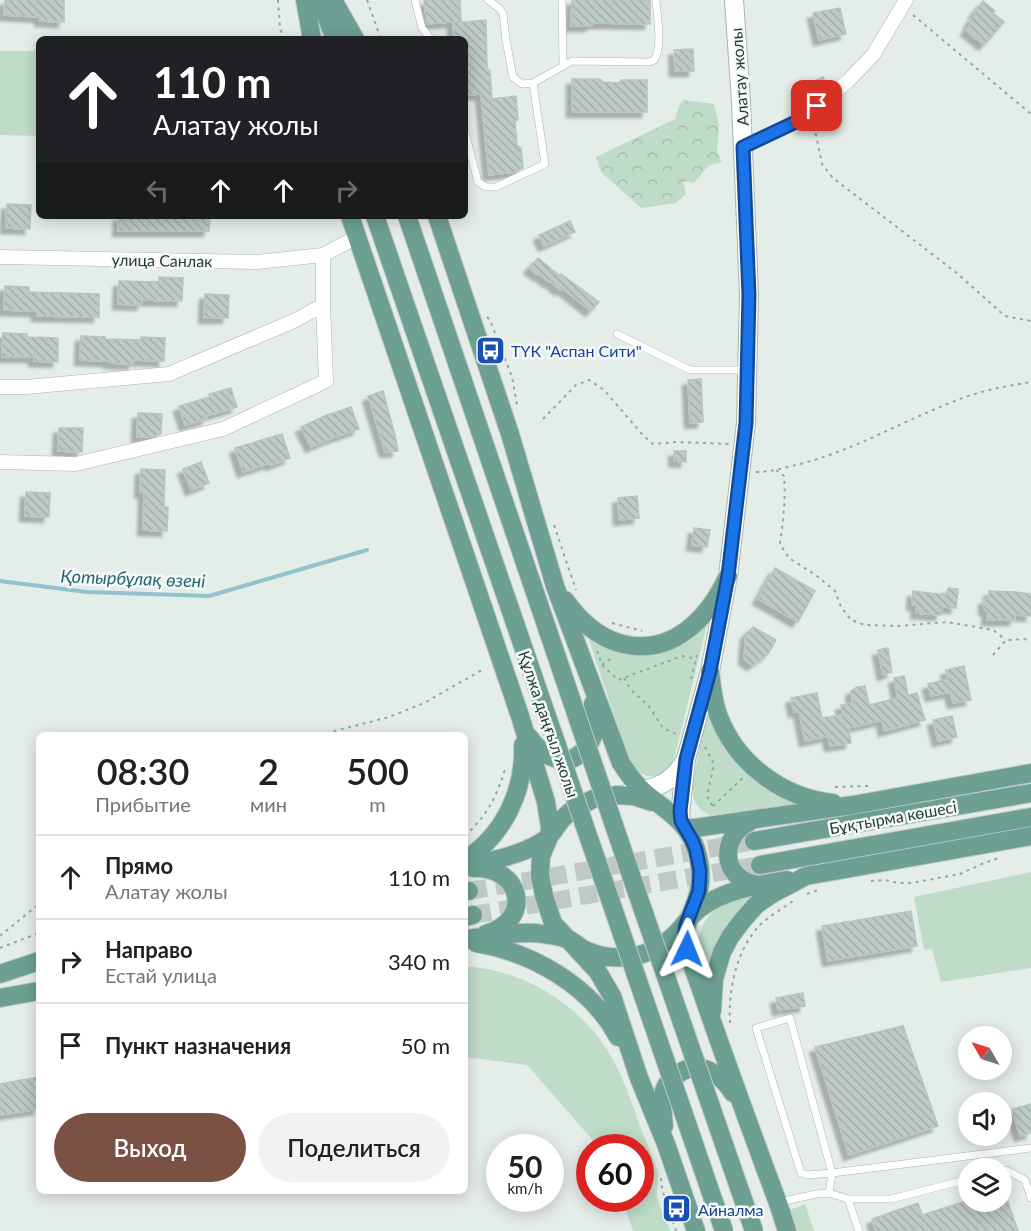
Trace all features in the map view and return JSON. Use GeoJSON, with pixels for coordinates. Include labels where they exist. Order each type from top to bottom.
{"type":"FeatureCollection","features":[{"type":"Feature","properties":{"kind":"main road"},"geometry":{"type":"LineString","coordinates":[[305,0],[311,36]]}},
{"type":"Feature","properties":{"kind":"main road"},"geometry":{"type":"LineString","coordinates":[[319,0],[327,36]]}},
{"type":"Feature","properties":{"kind":"main road"},"geometry":{"type":"LineString","coordinates":[[319,0],[334,36]]}},
{"type":"Feature","properties":{"kind":"main road"},"geometry":{"type":"LineString","coordinates":[[333,0],[353,36]]}},
{"type":"Feature","properties":{"kind":"main road","name":"Алатау жолы"},"geometry":{"type":"LineString","coordinates":[[683,825],[680,815],[686,759],[710,671],[728,576],[746,423],[749,295],[734,0]]}},
{"type":"Feature","properties":{"kind":"main road"},"geometry":{"type":"LineString","coordinates":[[351,219],[546,802],[549,837],[530,849],[468,867]]}},
{"type":"Feature","properties":{"kind":"main road","name":"Құлжа даңғыл жолы"},"geometry":{"type":"LineString","coordinates":[[376,219],[724,1231]]}},
{"type":"Feature","properties":{"kind":"main road","name":"Құлжа даңғыл жолы"},"geometry":{"type":"LineString","coordinates":[[408,219],[754,1231]]}},
{"type":"Feature","properties":{"kind":"main road"},"geometry":{"type":"LineString","coordinates":[[438,219],[510,434],[555,586],[621,763],[642,790],[683,825],[696,850],[700,871],[699,891],[686,925],[687,949],[721,1022]]}},
{"type":"Feature","properties":{"kind":"main road"},"geometry":{"type":"LineString","coordinates":[[555,586],[569,605],[594,631],[615,642],[643,647],[668,641],[682,634],[694,624],[713,605],[728,576]]}},
{"type":"Feature","properties":{"kind":"main road"},"geometry":{"type":"LineString","coordinates":[[521,722],[538,749],[552,758],[568,760],[582,753],[588,746],[594,729],[587,670]]}},
{"type":"Feature","properties":{"kind":"main road"},"geometry":{"type":"LineString","coordinates":[[710,671],[713,701],[718,718],[731,742],[753,767],[775,784],[791,792],[823,802],[853,805]]}},
{"type":"Feature","properties":{"kind":"main road"},"geometry":{"type":"LineString","coordinates":[[468,858],[499,828],[508,814],[524,762],[521,722]]}},
{"type":"Feature","properties":{"kind":"main road"},"geometry":{"type":"LineString","coordinates":[[686,759],[671,778],[653,788],[592,799],[571,811],[549,837],[541,856],[540,866],[544,896],[553,923],[598,972],[612,996],[639,1078],[666,1144],[696,1231]]}},
{"type":"Feature","properties":{"kind":"main road"},"geometry":{"type":"LineString","coordinates":[[683,825],[690,828],[853,805],[1031,773]]}},
{"type":"Feature","properties":{"kind":"main road","name":"Бұқтырма көшесі"},"geometry":{"type":"LineString","coordinates":[[754,841],[1031,793]]}},
{"type":"Feature","properties":{"kind":"main road"},"geometry":{"type":"LineString","coordinates":[[617,795],[642,798],[664,808]]}},
{"type":"Feature","properties":{"kind":"main road","name":"Бұқтырма көшесі"},"geometry":{"type":"LineString","coordinates":[[760,865],[1031,817]]}},
{"type":"Feature","properties":{"kind":"main road"},"geometry":{"type":"LineString","coordinates":[[752,820],[740,827],[728,848],[732,869],[739,878],[750,884],[759,885],[806,885]]}},
{"type":"Feature","properties":{"kind":"main road"},"geometry":{"type":"LineString","coordinates":[[787,1231],[745,1113],[721,1022],[714,979],[730,937],[756,905],[772,894],[1031,836]]}},
{"type":"Feature","properties":{"kind":"main road"},"geometry":{"type":"LineString","coordinates":[[468,868],[483,868],[500,874],[511,884],[517,901],[511,918],[503,926],[494,932],[468,938]]}},
{"type":"Feature","properties":{"kind":"main road"},"geometry":{"type":"LineString","coordinates":[[468,939],[544,934],[570,940],[598,955],[633,956],[657,948],[666,942],[690,916],[702,907],[732,892],[759,885]]}},
{"type":"Feature","properties":{"kind":"main road"},"geometry":{"type":"LineString","coordinates":[[468,940],[543,965],[575,987],[603,1013],[639,1078]]}},
{"type":"Feature","properties":{"kind":"main road"},"geometry":{"type":"LineString","coordinates":[[0,975],[36,962]]}},
{"type":"Feature","properties":{"kind":"main road"},"geometry":{"type":"LineString","coordinates":[[0,975],[36,969]]}},
{"type":"Feature","properties":{"kind":"main road"},"geometry":{"type":"LineString","coordinates":[[0,998],[36,992]]}},
{"type":"Feature","properties":{"kind":"main road"},"geometry":{"type":"LineString","coordinates":[[0,998],[36,997]]}},
{"type":"Feature","properties":{"kind":"main road"},"geometry":{"type":"LineString","coordinates":[[666,1144],[663,1097],[665,1088],[682,1071],[704,1068],[713,1072],[730,1087],[745,1113]]}},
{"type":"Feature","properties":{"kind":"street"},"geometry":{"type":"LineString","coordinates":[[743,147],[802,119],[848,81],[873,55],[903,3]]}},
{"type":"Feature","properties":{"kind":"street"},"geometry":{"type":"LineString","coordinates":[[0,462],[76,464],[223,429],[326,381],[323,255],[357,237]]}},
{"type":"Feature","properties":{"kind":"street","name":"улица Санлак"},"geometry":{"type":"LineString","coordinates":[[0,257],[257,262],[323,255]]}},
{"type":"Feature","properties":{"kind":"street"},"geometry":{"type":"LineString","coordinates":[[0,387],[26,387],[169,374],[296,320],[323,305]]}},
{"type":"Feature","properties":{"kind":"lane"},"geometry":{"type":"LineString","coordinates":[[415,0],[422,28],[429,36]]}},
{"type":"Feature","properties":{"kind":"lane"},"geometry":{"type":"LineString","coordinates":[[488,0],[502,11],[513,77],[522,84],[533,82],[572,61],[649,62],[654,60],[658,52],[656,0]]}},
{"type":"Feature","properties":{"kind":"lane"},"geometry":{"type":"LineString","coordinates":[[562,0],[563,65]]}},
{"type":"Feature","properties":{"kind":"lane"},"geometry":{"type":"LineString","coordinates":[[468,144],[478,182],[486,188],[496,187],[545,164],[533,82]]}},
{"type":"Feature","properties":{"kind":"lane"},"geometry":{"type":"LineString","coordinates":[[617,334],[690,370],[747,370]]}},
{"type":"Feature","properties":{"kind":"lane"},"geometry":{"type":"LineString","coordinates":[[830,1193],[832,1173],[790,1018],[756,1029],[801,1173],[807,1175],[832,1173],[1031,1148]]}},
{"type":"Feature","properties":{"kind":"lane"},"geometry":{"type":"LineString","coordinates":[[1012,1173],[1028,1180],[1031,1198]]}},
{"type":"Feature","properties":{"kind":"lane"},"geometry":{"type":"LineString","coordinates":[[778,1203],[830,1193],[848,1199],[891,1198],[958,1182]]}},
{"type":"Feature","properties":{"kind":"lane"},"geometry":{"type":"LineString","coordinates":[[848,1199],[859,1231]]}},
{"type":"Feature","properties":{"kind":"path"},"geometry":{"type":"LineString","coordinates":[[278,0],[280,28],[283,36]]}},
{"type":"Feature","properties":{"kind":"path"},"geometry":{"type":"LineString","coordinates":[[368,0],[380,36]]}},
{"type":"Feature","properties":{"kind":"path"},"geometry":{"type":"LineString","coordinates":[[903,3],[1031,114]]}},
{"type":"Feature","properties":{"kind":"path"},"geometry":{"type":"LineString","coordinates":[[802,119],[816,135],[822,164],[833,178],[958,274],[1005,316],[1031,321]]}},
{"type":"Feature","properties":{"kind":"path"},"geometry":{"type":"LineString","coordinates":[[543,418],[576,385],[589,380],[604,390],[653,444],[676,442],[744,444]]}},
{"type":"Feature","properties":{"kind":"path"},"geometry":{"type":"LineString","coordinates":[[741,472],[768,472],[817,461],[956,400],[1031,382]]}},
{"type":"Feature","properties":{"kind":"path"},"geometry":{"type":"LineString","coordinates":[[776,470],[784,476],[785,490],[780,544],[789,558],[835,591],[841,607],[851,620],[866,625],[898,626],[947,622],[993,630],[1006,640],[1031,639]]}},
{"type":"Feature","properties":{"kind":"path"},"geometry":{"type":"LineString","coordinates":[[993,656],[1006,640]]}},
{"type":"Feature","properties":{"kind":"path"},"geometry":{"type":"LineString","coordinates":[[594,644],[602,665],[618,680],[681,656],[696,659],[700,648]]}},
{"type":"Feature","properties":{"kind":"path"},"geometry":{"type":"LineString","coordinates":[[330,732],[388,717],[424,703],[482,670]]}},
{"type":"Feature","properties":{"kind":"path"},"geometry":{"type":"LineString","coordinates":[[624,678],[631,690],[648,705],[663,728],[681,736]]}},
{"type":"Feature","properties":{"kind":"path"},"geometry":{"type":"LineString","coordinates":[[700,742],[706,747],[714,764],[708,796],[713,807],[753,767]]}},
{"type":"Feature","properties":{"kind":"path"},"geometry":{"type":"LineString","coordinates":[[468,834],[489,809],[507,763]]}},
{"type":"Feature","properties":{"kind":"path"},"geometry":{"type":"LineString","coordinates":[[830,787],[873,785]]}},
{"type":"Feature","properties":{"kind":"path"},"geometry":{"type":"LineString","coordinates":[[861,882],[885,880],[911,883],[951,876],[1003,857]]}},
{"type":"Feature","properties":{"kind":"path"},"geometry":{"type":"LineString","coordinates":[[806,885],[827,889]]}},
{"type":"Feature","properties":{"kind":"path"},"geometry":{"type":"LineString","coordinates":[[721,1022],[729,1003],[737,964],[746,946],[759,926],[796,899]]}},
{"type":"Feature","properties":{"kind":"path"},"geometry":{"type":"LineString","coordinates":[[0,936],[36,906]]}},
{"type":"Feature","properties":{"kind":"path"},"geometry":{"type":"LineString","coordinates":[[0,948],[36,934]]}},
{"type":"Feature","properties":{"kind":"path"},"geometry":{"type":"LineString","coordinates":[[661,1178],[662,1189],[676,1231]]}},
{"type":"Feature","properties":{"kind":"green space"},"geometry":{"type":"Polygon","coordinates":[[[36,48],[36,136],[0,135],[0,51],[32,51],[36,48]]]}},
{"type":"Feature","properties":{"kind":"green space"},"geometry":{"type":"Polygon","coordinates":[[[683,100],[714,104],[719,125],[717,151],[722,162],[708,166],[694,183],[683,181],[686,194],[676,203],[641,208],[601,172],[596,157],[675,119],[683,100]]]}},
{"type":"Feature","properties":{"kind":"green space"},"geometry":{"type":"Polygon","coordinates":[[[708,620],[673,764],[657,776],[640,773],[630,763],[587,634],[619,650],[708,620]]]}},
{"type":"Feature","properties":{"kind":"green space"},"geometry":{"type":"Polygon","coordinates":[[[709,700],[720,734],[814,805],[710,815],[699,807],[694,799],[692,786],[709,700]]]}},
{"type":"Feature","properties":{"kind":"green space"},"geometry":{"type":"Polygon","coordinates":[[[1031,872],[1031,968],[941,982],[932,949],[924,950],[914,897],[1031,872]]]}},
{"type":"Feature","properties":{"kind":"green space"},"geometry":{"type":"Polygon","coordinates":[[[778,885],[761,898],[709,989],[701,964],[699,948],[700,933],[706,920],[725,903],[778,885]]]}},
{"type":"Feature","properties":{"kind":"green space"},"geometry":{"type":"Polygon","coordinates":[[[468,966],[509,975],[551,994],[586,1023],[601,1041],[621,1075],[643,1134],[588,1134],[527,1065],[468,1057],[468,966]]]}},
{"type":"Feature","properties":{"kind":"green space"},"geometry":{"type":"Polygon","coordinates":[[[654,1162],[658,1177],[657,1197],[670,1231],[633,1231],[626,1212],[654,1212],[654,1162]]]}},
{"type":"Feature","properties":{"kind":"green space"},"geometry":{"type":"Polygon","coordinates":[[[805,1204],[814,1231],[797,1231],[790,1210],[805,1204]]]}},
{"type":"Feature","properties":{"kind":"building"},"geometry":{"type":"Polygon","coordinates":[[[5,0],[64,0],[64,22],[40,21],[40,17],[4,15],[5,0]]]}},
{"type":"Feature","properties":{"kind":"building"},"geometry":{"type":"Polygon","coordinates":[[[424,0],[460,0],[461,21],[427,24],[424,0]]]}},
{"type":"Feature","properties":{"kind":"building"},"geometry":{"type":"Polygon","coordinates":[[[572,0],[650,0],[650,24],[594,23],[590,26],[571,26],[572,0]]]}},
{"type":"Feature","properties":{"kind":"building"},"geometry":{"type":"Polygon","coordinates":[[[983,1],[1004,22],[984,45],[966,30],[983,1]]]}},
{"type":"Feature","properties":{"kind":"building"},"geometry":{"type":"Polygon","coordinates":[[[840,8],[846,34],[819,40],[813,13],[840,8]]]}},
{"type":"Feature","properties":{"kind":"building"},"geometry":{"type":"Polygon","coordinates":[[[486,20],[487,68],[490,71],[492,99],[516,96],[517,145],[521,148],[523,168],[515,172],[489,175],[481,94],[468,95],[468,36],[454,36],[453,23],[486,20]]]}},
{"type":"Feature","properties":{"kind":"building"},"geometry":{"type":"Polygon","coordinates":[[[693,49],[694,71],[675,71],[674,50],[693,49]]]}},
{"type":"Feature","properties":{"kind":"building"},"geometry":{"type":"Polygon","coordinates":[[[823,77],[827,87],[804,99],[799,88],[823,77]]]}},
{"type":"Feature","properties":{"kind":"building"},"geometry":{"type":"Polygon","coordinates":[[[572,79],[600,79],[603,82],[619,83],[621,80],[647,80],[647,112],[572,112],[572,79]]]}},
{"type":"Feature","properties":{"kind":"building"},"geometry":{"type":"Polygon","coordinates":[[[7,204],[31,205],[30,229],[6,228],[7,204]]]}},
{"type":"Feature","properties":{"kind":"building"},"geometry":{"type":"Polygon","coordinates":[[[119,219],[210,219],[209,231],[118,231],[119,219]]]}},
{"type":"Feature","properties":{"kind":"building"},"geometry":{"type":"Polygon","coordinates":[[[570,221],[575,232],[544,246],[539,235],[570,221]]]}},
{"type":"Feature","properties":{"kind":"building"},"geometry":{"type":"Polygon","coordinates":[[[538,258],[599,302],[591,311],[562,288],[560,290],[550,281],[538,275],[529,268],[538,258]]]}},
{"type":"Feature","properties":{"kind":"building"},"geometry":{"type":"Polygon","coordinates":[[[159,277],[183,278],[182,301],[142,300],[142,305],[118,304],[119,281],[159,282],[159,277]]]}},
{"type":"Feature","properties":{"kind":"building"},"geometry":{"type":"Polygon","coordinates":[[[5,286],[29,287],[29,292],[99,294],[99,317],[37,316],[37,311],[4,310],[5,286]]]}},
{"type":"Feature","properties":{"kind":"building"},"geometry":{"type":"Polygon","coordinates":[[[205,294],[229,295],[228,318],[204,318],[205,294]]]}},
{"type":"Feature","properties":{"kind":"building"},"geometry":{"type":"Polygon","coordinates":[[[3,333],[27,334],[27,337],[58,338],[58,362],[34,361],[34,357],[2,357],[3,333]]]}},
{"type":"Feature","properties":{"kind":"building"},"geometry":{"type":"Polygon","coordinates":[[[81,336],[141,340],[141,337],[165,338],[164,361],[134,360],[133,364],[80,360],[81,336]]]}},
{"type":"Feature","properties":{"kind":"building"},"geometry":{"type":"Polygon","coordinates":[[[701,379],[703,422],[690,423],[688,380],[701,379]]]}},
{"type":"Feature","properties":{"kind":"building"},"geometry":{"type":"Polygon","coordinates":[[[231,388],[237,407],[185,425],[179,406],[231,388]]]}},
{"type":"Feature","properties":{"kind":"building"},"geometry":{"type":"Polygon","coordinates":[[[383,391],[398,451],[385,452],[368,396],[383,391]]]}},
{"type":"Feature","properties":{"kind":"building"},"geometry":{"type":"Polygon","coordinates":[[[351,407],[359,429],[311,447],[301,427],[351,407]]]}},
{"type":"Feature","properties":{"kind":"building"},"geometry":{"type":"Polygon","coordinates":[[[138,413],[162,414],[161,434],[137,437],[138,413]]]}},
{"type":"Feature","properties":{"kind":"building"},"geometry":{"type":"Polygon","coordinates":[[[59,428],[83,428],[82,452],[58,451],[59,428]]]}},
{"type":"Feature","properties":{"kind":"building"},"geometry":{"type":"Polygon","coordinates":[[[282,434],[290,458],[243,472],[235,448],[282,434]]]}},
{"type":"Feature","properties":{"kind":"building"},"geometry":{"type":"Polygon","coordinates":[[[674,451],[686,451],[686,462],[674,461],[674,451]]]}},
{"type":"Feature","properties":{"kind":"building"},"geometry":{"type":"Polygon","coordinates":[[[201,462],[209,483],[191,490],[183,469],[201,462]]]}},
{"type":"Feature","properties":{"kind":"building"},"geometry":{"type":"Polygon","coordinates":[[[141,469],[165,470],[164,507],[168,507],[167,531],[143,530],[144,493],[140,492],[141,469]]]}},
{"type":"Feature","properties":{"kind":"building"},"geometry":{"type":"Polygon","coordinates":[[[26,492],[50,493],[49,517],[25,516],[26,492]]]}},
{"type":"Feature","properties":{"kind":"building"},"geometry":{"type":"Polygon","coordinates":[[[637,496],[639,518],[619,520],[618,498],[637,496]]]}},
{"type":"Feature","properties":{"kind":"building"},"geometry":{"type":"Polygon","coordinates":[[[694,528],[710,530],[707,547],[692,545],[694,528]]]}},
{"type":"Feature","properties":{"kind":"building"},"geometry":{"type":"Polygon","coordinates":[[[775,568],[815,591],[798,622],[758,599],[775,568]]]}},
{"type":"Feature","properties":{"kind":"building"},"geometry":{"type":"Polygon","coordinates":[[[948,588],[958,589],[956,608],[942,607],[941,615],[916,613],[917,606],[912,604],[913,591],[947,595],[948,588]]]}},
{"type":"Feature","properties":{"kind":"building"},"geometry":{"type":"Polygon","coordinates":[[[989,591],[1031,594],[1031,616],[1015,615],[1015,620],[987,620],[988,612],[984,609],[984,599],[989,599],[989,591]]]}},
{"type":"Feature","properties":{"kind":"building"},"geometry":{"type":"Polygon","coordinates":[[[753,627],[776,640],[768,654],[752,665],[744,659],[746,634],[753,627]]]}},
{"type":"Feature","properties":{"kind":"building"},"geometry":{"type":"Polygon","coordinates":[[[888,648],[892,672],[883,675],[878,650],[888,648]]]}},
{"type":"Feature","properties":{"kind":"building"},"geometry":{"type":"Polygon","coordinates":[[[964,666],[971,700],[953,703],[950,692],[931,696],[928,684],[948,679],[946,670],[964,666]]]}},
{"type":"Feature","properties":{"kind":"building"},"geometry":{"type":"Polygon","coordinates":[[[904,676],[908,695],[917,693],[925,720],[884,731],[882,720],[849,728],[851,743],[830,746],[828,736],[805,741],[799,711],[794,712],[791,698],[817,693],[822,718],[843,715],[841,705],[853,703],[851,691],[857,687],[865,686],[869,705],[898,698],[894,678],[904,676]]]}},
{"type":"Feature","properties":{"kind":"building"},"geometry":{"type":"Polygon","coordinates":[[[952,716],[957,737],[938,741],[933,720],[952,716]]]}},
{"type":"Feature","properties":{"kind":"building"},"geometry":{"type":"Polygon","coordinates":[[[911,911],[917,946],[828,961],[822,926],[911,911]]]}},
{"type":"Feature","properties":{"kind":"building"},"geometry":{"type":"Polygon","coordinates":[[[803,993],[805,1006],[778,1010],[776,998],[803,993]]]}},
{"type":"Feature","properties":{"kind":"building"},"geometry":{"type":"Polygon","coordinates":[[[903,1026],[938,1126],[849,1155],[815,1047],[903,1026]]]}},
{"type":"Feature","properties":{"kind":"building"},"geometry":{"type":"Polygon","coordinates":[[[36,1078],[36,1109],[0,1115],[0,1084],[36,1078]]]}},
{"type":"Feature","properties":{"kind":"building"},"geometry":{"type":"Polygon","coordinates":[[[1031,1104],[1031,1133],[1020,1136],[1012,1109],[1031,1104]]]}},
{"type":"Feature","properties":{"kind":"building"},"geometry":{"type":"Polygon","coordinates":[[[918,1203],[922,1215],[958,1204],[958,1212],[1011,1212],[1018,1231],[876,1231],[872,1219],[918,1203]]]}},
{"type":"Feature","properties":{"kind":"waterway","name":"Қотырбұлақ өзені"},"geometry":{"type":"LineString","coordinates":[[0,581],[87,592],[209,596],[367,550]]}},
{"type":"Feature","properties":{"kind":"tunnel"},"geometry":{"type":"LineString","coordinates":[[469,891],[754,841]]}},
{"type":"Feature","properties":{"kind":"tunnel"},"geometry":{"type":"LineString","coordinates":[[473,915],[760,865]]}},
{"type":"Feature","properties":{"kind":"place","name":"ТҮК \"Аспан Сити\""},"geometry":{"type":"Point","coordinates":[490,350]}},
{"type":"Feature","properties":{"kind":"place","name":"Айналма"},"geometry":{"type":"Point","coordinates":[677,1209]}},
{"type":"Feature","properties":{"kind":"route"},"geometry":{"type":"LineString","coordinates":[[687,949],[686,925],[696,901],[701,880],[696,850],[681,821],[680,811],[686,759],[710,671],[728,576],[746,423],[749,295],[743,147],[802,119],[817,106]]}}]}
